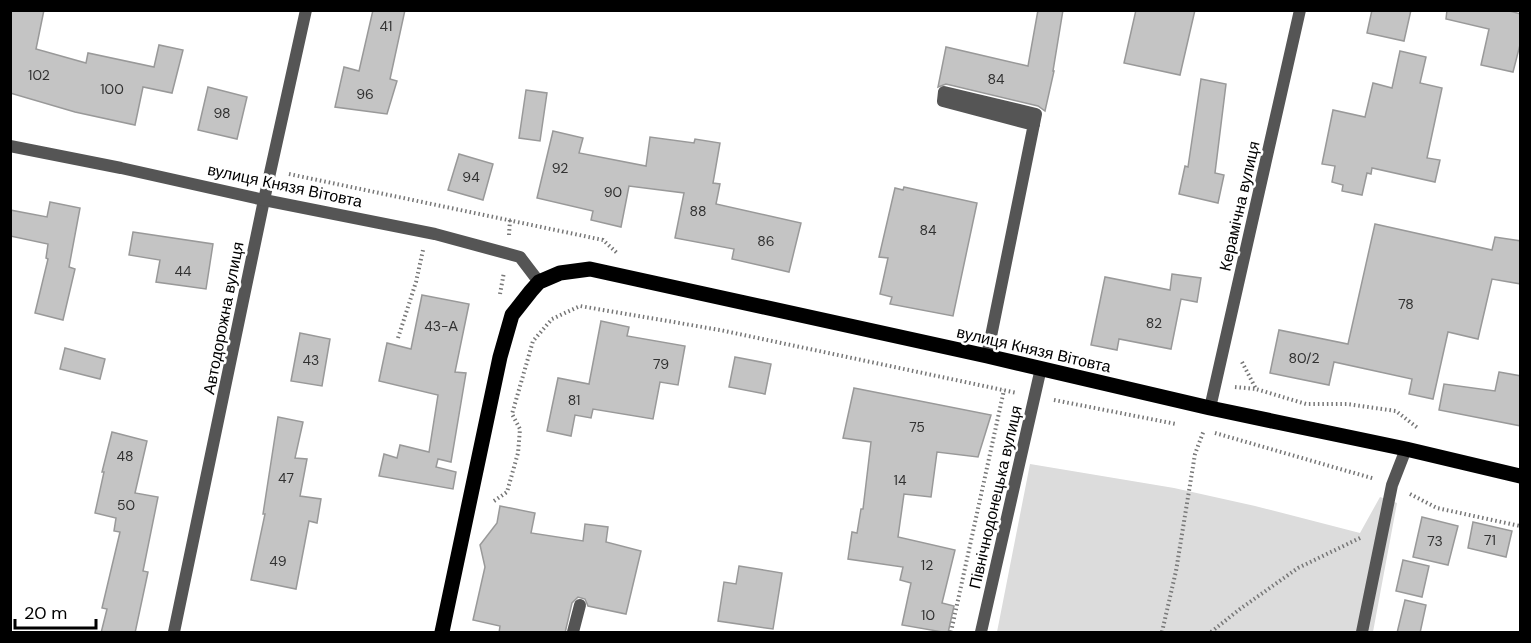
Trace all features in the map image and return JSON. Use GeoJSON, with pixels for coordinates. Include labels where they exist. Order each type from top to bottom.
{"type":"FeatureCollection","features":[{"type":"Feature","properties":{"kind":"main road","name":"вулиця Князя Вітовта"},"geometry":{"type":"LineString","coordinates":[[539,282],[560,273],[590,269],[1521,476]]}},
{"type":"Feature","properties":{"kind":"main road"},"geometry":{"type":"LineString","coordinates":[[442,633],[500,357],[512,315],[539,282]]}},
{"type":"Feature","properties":{"kind":"street","name":"Автодорожна вулиця"},"geometry":{"type":"LineString","coordinates":[[174,633],[270,170],[306,10]]}},
{"type":"Feature","properties":{"kind":"street","name":"Керамічна вулиця"},"geometry":{"type":"LineString","coordinates":[[1210,408],[1300,10]]}},
{"type":"Feature","properties":{"kind":"street"},"geometry":{"type":"LineString","coordinates":[[987,356],[1034,125],[1036,114],[944,92],[943,101],[1034,125]]}},
{"type":"Feature","properties":{"kind":"street","name":"вулиця Князя Вітовта"},"geometry":{"type":"LineString","coordinates":[[10,146],[435,234],[520,257],[539,282]]}},
{"type":"Feature","properties":{"kind":"street","name":"Північнодонецька вулиця"},"geometry":{"type":"LineString","coordinates":[[981,633],[1041,368]]}},
{"type":"Feature","properties":{"kind":"street"},"geometry":{"type":"LineString","coordinates":[[1362,633],[1392,485],[1406,449]]}},
{"type":"Feature","properties":{"kind":"street"},"geometry":{"type":"LineString","coordinates":[[573,633],[580,605]]}},
{"type":"Feature","properties":{"kind":"path"},"geometry":{"type":"LineString","coordinates":[[270,170],[603,240]]}},
{"type":"Feature","properties":{"kind":"path"},"geometry":{"type":"LineString","coordinates":[[398,338],[416,282],[423,249]]}},
{"type":"Feature","properties":{"kind":"path"},"geometry":{"type":"LineString","coordinates":[[494,501],[507,492],[518,453],[520,429],[512,414],[533,341],[552,318],[580,306],[720,330],[1182,426]]}},
{"type":"Feature","properties":{"kind":"path"},"geometry":{"type":"LineString","coordinates":[[1227,334],[1256,389],[1306,404],[1347,404],[1396,411],[1425,433]]}},
{"type":"Feature","properties":{"kind":"path"},"geometry":{"type":"LineString","coordinates":[[951,633],[1004,390]]}},
{"type":"Feature","properties":{"kind":"path"},"geometry":{"type":"LineString","coordinates":[[1193,428],[1392,485],[1437,508],[1521,526]]}},
{"type":"Feature","properties":{"kind":"path"},"geometry":{"type":"LineString","coordinates":[[1162,633],[1176,571],[1195,454],[1204,430]]}},
{"type":"Feature","properties":{"kind":"path"},"geometry":{"type":"LineString","coordinates":[[1211,633],[1240,609],[1298,568],[1339,546],[1365,536]]}},
{"type":"Feature","properties":{"kind":"shaded area"},"geometry":{"type":"Polygon","coordinates":[[[1030,464],[1174,488],[1360,533],[1380,497],[1397,503],[1373,632],[997,632],[1030,464]]]}},
{"type":"Feature","properties":{"kind":"building"},"geometry":{"type":"Polygon","coordinates":[[[10,10],[44,10],[36,49],[86,63],[88,53],[154,67],[159,45],[183,50],[172,93],[143,87],[135,125],[75,112],[10,93],[10,10]]]}},
{"type":"Feature","properties":{"kind":"building"},"geometry":{"type":"Polygon","coordinates":[[[373,10],[405,10],[390,79],[397,81],[387,114],[335,107],[344,67],[359,71],[373,10]]]}},
{"type":"Feature","properties":{"kind":"building"},"geometry":{"type":"Polygon","coordinates":[[[1038,10],[1063,10],[1054,71],[1045,111],[1038,106],[946,84],[938,87],[946,47],[1028,66],[1038,10]]]}},
{"type":"Feature","properties":{"kind":"building"},"geometry":{"type":"Polygon","coordinates":[[[1136,10],[1195,10],[1180,75],[1124,63],[1136,10]]]}},
{"type":"Feature","properties":{"kind":"building"},"geometry":{"type":"Polygon","coordinates":[[[1372,10],[1411,10],[1404,41],[1367,33],[1372,10]]]}},
{"type":"Feature","properties":{"kind":"building"},"geometry":{"type":"Polygon","coordinates":[[[1447,10],[1506,10],[1521,14],[1521,41],[1513,72],[1481,65],[1489,29],[1446,19],[1447,10]]]}},
{"type":"Feature","properties":{"kind":"building"},"geometry":{"type":"Polygon","coordinates":[[[1400,51],[1426,57],[1420,83],[1442,88],[1427,158],[1440,160],[1435,182],[1372,168],[1371,174],[1367,173],[1362,195],[1342,191],[1343,185],[1332,182],[1335,166],[1322,164],[1333,110],[1365,117],[1373,83],[1392,88],[1400,51]]]}},
{"type":"Feature","properties":{"kind":"building"},"geometry":{"type":"Polygon","coordinates":[[[1201,79],[1226,84],[1215,173],[1224,175],[1218,203],[1179,194],[1185,166],[1188,167],[1201,79]]]}},
{"type":"Feature","properties":{"kind":"building"},"geometry":{"type":"Polygon","coordinates":[[[208,87],[247,97],[237,139],[198,130],[208,87]]]}},
{"type":"Feature","properties":{"kind":"building"},"geometry":{"type":"Polygon","coordinates":[[[526,90],[547,93],[540,141],[519,138],[526,90]]]}},
{"type":"Feature","properties":{"kind":"building"},"geometry":{"type":"Polygon","coordinates":[[[553,131],[583,138],[579,153],[646,166],[650,137],[694,143],[695,139],[720,143],[713,183],[720,184],[716,204],[801,223],[789,272],[732,259],[734,249],[675,238],[684,193],[629,186],[621,227],[591,220],[593,211],[537,198],[553,131]]]}},
{"type":"Feature","properties":{"kind":"building"},"geometry":{"type":"Polygon","coordinates":[[[459,154],[493,164],[483,200],[448,190],[459,154]]]}},
{"type":"Feature","properties":{"kind":"building"},"geometry":{"type":"Polygon","coordinates":[[[904,187],[977,203],[953,316],[890,304],[892,297],[880,294],[888,258],[879,257],[895,188],[903,190],[904,187]]]}},
{"type":"Feature","properties":{"kind":"building"},"geometry":{"type":"Polygon","coordinates":[[[50,202],[80,208],[69,267],[75,269],[63,320],[35,313],[48,259],[46,258],[48,244],[10,236],[10,210],[47,217],[50,202]]]}},
{"type":"Feature","properties":{"kind":"building"},"geometry":{"type":"Polygon","coordinates":[[[1375,224],[1492,250],[1495,237],[1521,241],[1521,284],[1492,279],[1478,339],[1448,332],[1433,399],[1409,394],[1412,379],[1334,362],[1329,385],[1270,373],[1279,330],[1348,344],[1375,224]]]}},
{"type":"Feature","properties":{"kind":"building"},"geometry":{"type":"Polygon","coordinates":[[[133,232],[213,244],[206,289],[156,282],[160,260],[129,255],[133,232]]]}},
{"type":"Feature","properties":{"kind":"building"},"geometry":{"type":"Polygon","coordinates":[[[1172,274],[1201,278],[1197,302],[1181,299],[1171,349],[1119,339],[1117,350],[1091,345],[1105,277],[1170,290],[1172,274]]]}},
{"type":"Feature","properties":{"kind":"building"},"geometry":{"type":"Polygon","coordinates":[[[422,295],[469,304],[455,372],[466,373],[451,462],[438,459],[436,467],[456,472],[453,489],[379,476],[384,454],[397,458],[400,445],[429,452],[438,395],[379,381],[387,343],[411,349],[422,295]]]}},
{"type":"Feature","properties":{"kind":"building"},"geometry":{"type":"Polygon","coordinates":[[[601,321],[629,327],[627,336],[685,346],[678,385],[660,382],[653,419],[593,409],[591,418],[575,415],[571,436],[547,431],[558,378],[589,384],[601,321]]]}},
{"type":"Feature","properties":{"kind":"building"},"geometry":{"type":"Polygon","coordinates":[[[300,333],[330,339],[322,386],[291,381],[300,333]]]}},
{"type":"Feature","properties":{"kind":"building"},"geometry":{"type":"Polygon","coordinates":[[[65,348],[105,359],[100,379],[60,369],[65,348]]]}},
{"type":"Feature","properties":{"kind":"building"},"geometry":{"type":"Polygon","coordinates":[[[735,357],[771,364],[765,394],[729,387],[735,357]]]}},
{"type":"Feature","properties":{"kind":"building"},"geometry":{"type":"Polygon","coordinates":[[[1499,372],[1521,376],[1521,426],[1439,410],[1444,384],[1495,391],[1499,372]]]}},
{"type":"Feature","properties":{"kind":"building"},"geometry":{"type":"Polygon","coordinates":[[[854,388],[991,415],[978,457],[937,452],[931,497],[904,494],[898,537],[955,550],[942,603],[954,606],[948,633],[902,625],[911,583],[900,580],[903,567],[848,559],[852,532],[857,533],[861,509],[863,509],[871,442],[843,438],[854,388]]]}},
{"type":"Feature","properties":{"kind":"building"},"geometry":{"type":"Polygon","coordinates":[[[278,417],[303,422],[295,458],[307,459],[300,496],[321,499],[317,523],[309,521],[296,589],[251,580],[265,514],[263,514],[278,417]]]}},
{"type":"Feature","properties":{"kind":"building"},"geometry":{"type":"Polygon","coordinates":[[[112,432],[147,441],[135,493],[158,497],[143,571],[148,572],[135,633],[101,633],[107,609],[102,608],[120,532],[114,531],[116,518],[95,513],[112,432]]]}},
{"type":"Feature","properties":{"kind":"building"},"geometry":{"type":"Polygon","coordinates":[[[500,506],[535,513],[531,533],[583,541],[585,524],[608,527],[606,542],[641,551],[626,614],[588,606],[585,599],[578,597],[572,603],[565,633],[499,633],[500,626],[473,620],[485,567],[480,545],[497,523],[500,506]]]}},
{"type":"Feature","properties":{"kind":"building"},"geometry":{"type":"Polygon","coordinates":[[[1422,517],[1458,526],[1448,565],[1413,557],[1422,517]]]}},
{"type":"Feature","properties":{"kind":"building"},"geometry":{"type":"Polygon","coordinates":[[[1473,522],[1512,531],[1506,557],[1468,548],[1473,522]]]}},
{"type":"Feature","properties":{"kind":"building"},"geometry":{"type":"Polygon","coordinates":[[[1403,560],[1429,566],[1422,597],[1396,591],[1403,560]]]}},
{"type":"Feature","properties":{"kind":"building"},"geometry":{"type":"Polygon","coordinates":[[[739,566],[782,573],[773,629],[718,621],[724,582],[736,584],[739,566]]]}},
{"type":"Feature","properties":{"kind":"building"},"geometry":{"type":"Polygon","coordinates":[[[1405,600],[1426,605],[1420,633],[1397,633],[1405,600]]]}}]}
